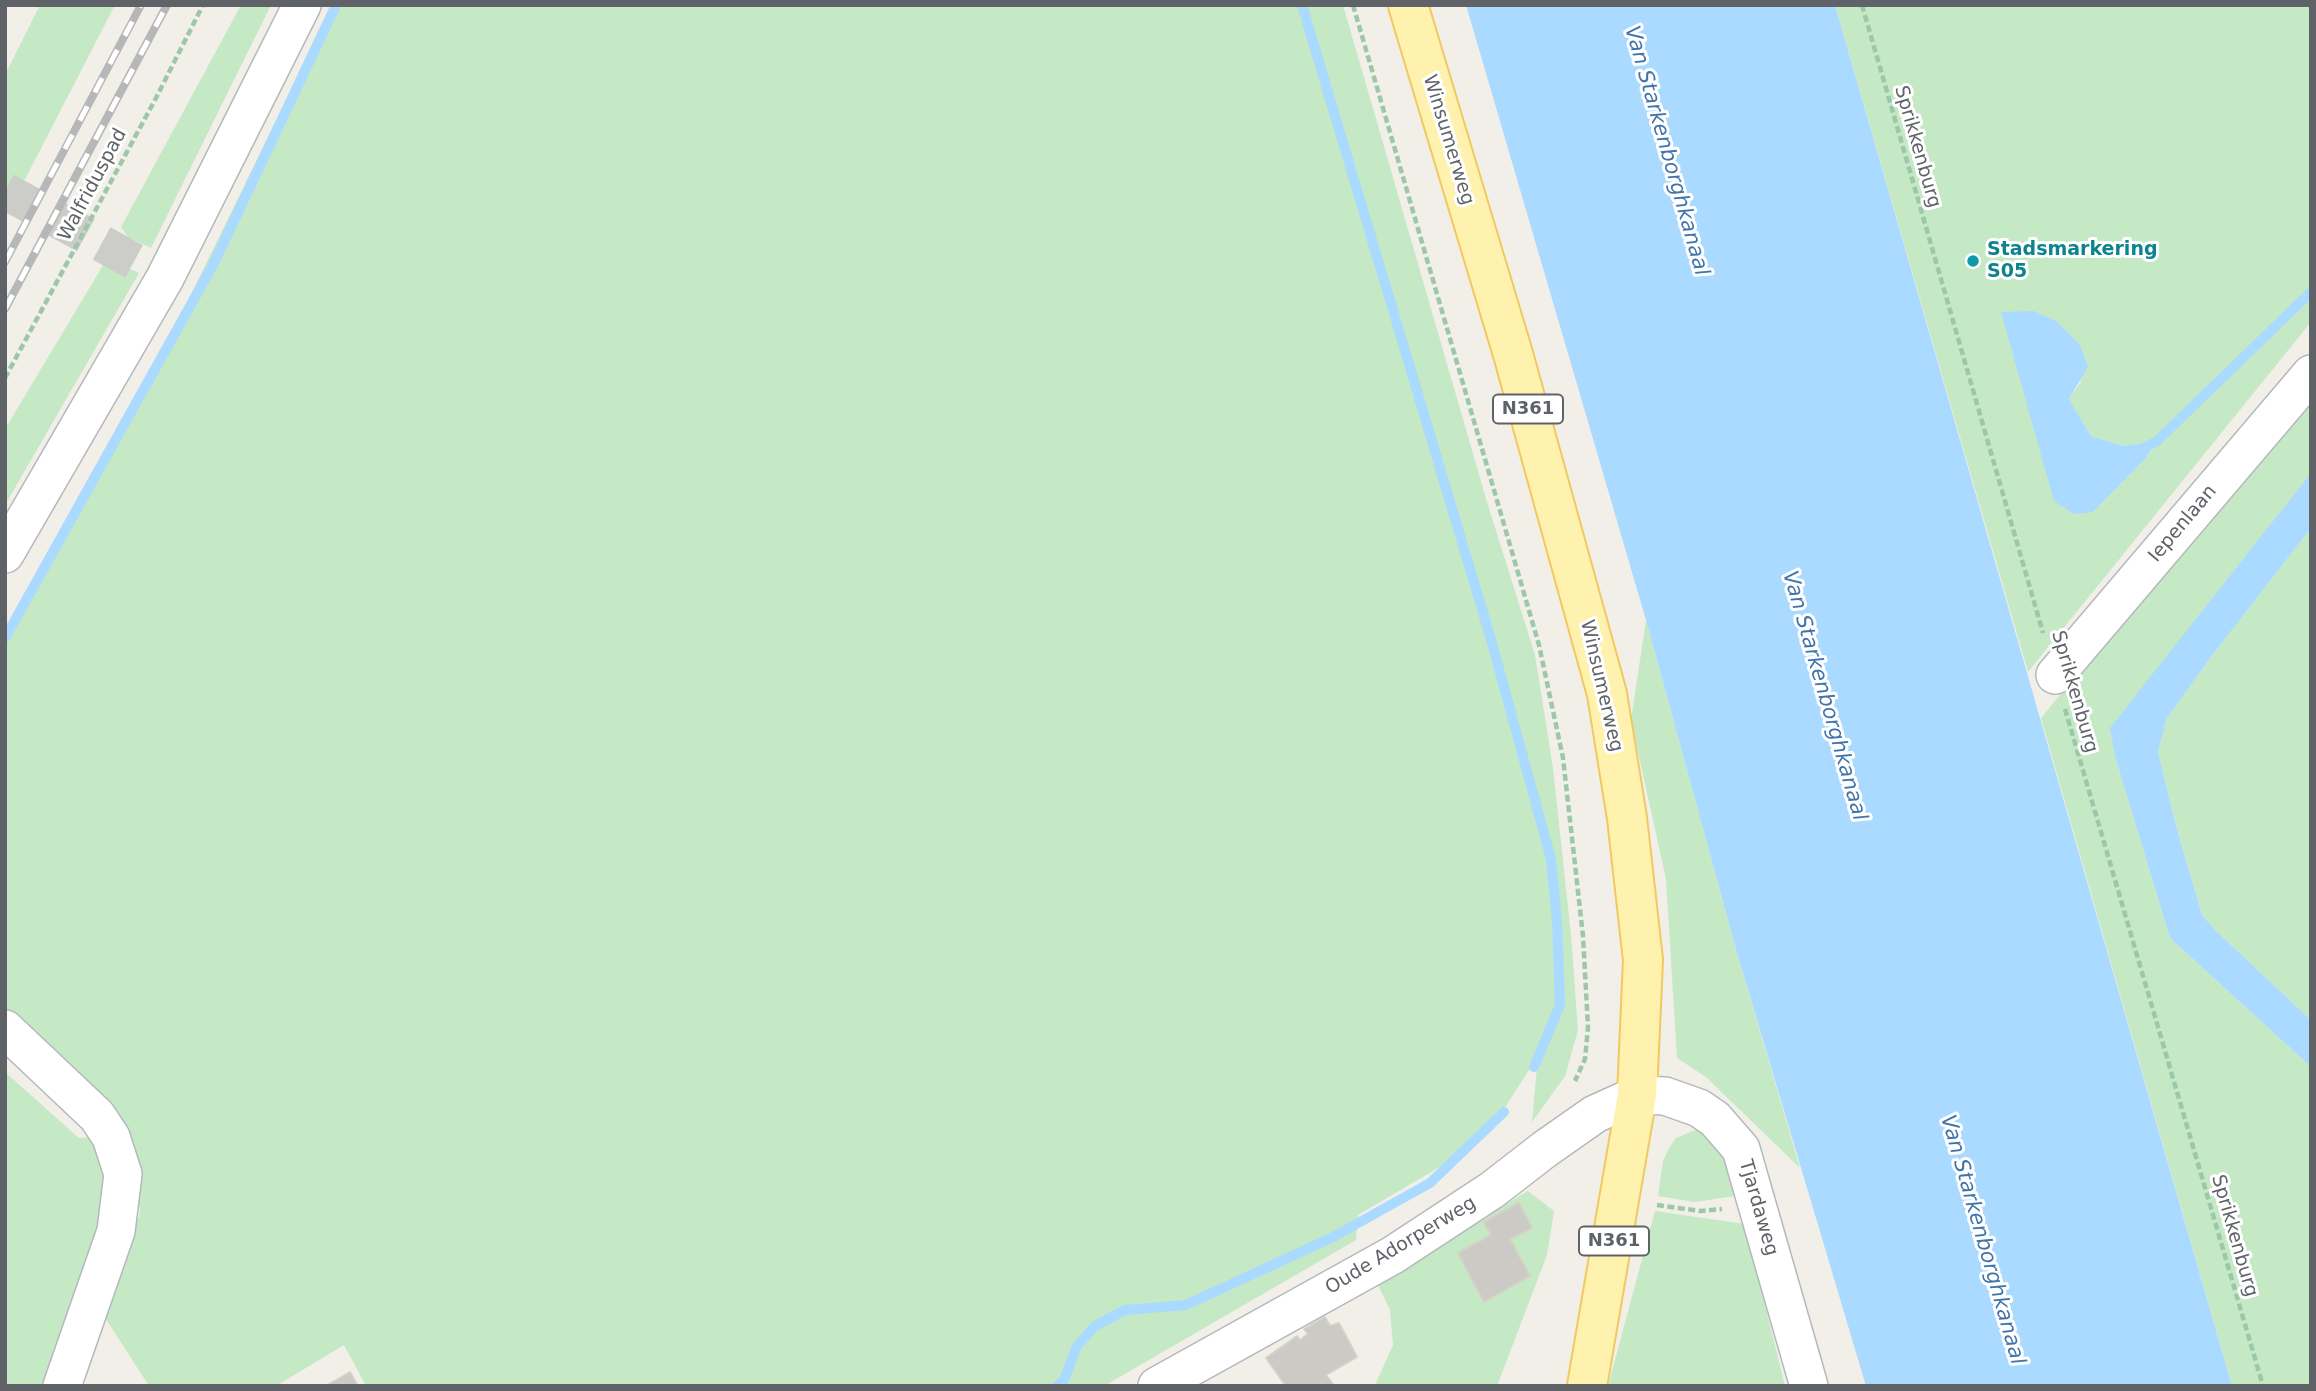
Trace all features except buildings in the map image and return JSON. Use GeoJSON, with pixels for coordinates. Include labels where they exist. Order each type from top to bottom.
{"type":"FeatureCollection","features":[{"type":"Feature","properties":{"kind":"main road","name":"Winsumerweg"},"geometry":{"type":"LineString","coordinates":[[1408,5],[1513,354],[1607,694],[1627,818],[1643,960],[1637,1095],[1587,1386]]}},
{"type":"Feature","properties":{"kind":"street"},"geometry":{"type":"LineString","coordinates":[[5,554],[165,278],[302,5]]}},
{"type":"Feature","properties":{"kind":"street","name":"Iepenlaan"},"geometry":{"type":"LineString","coordinates":[[2055,675],[2311,374]]}},
{"type":"Feature","properties":{"kind":"street"},"geometry":{"type":"LineString","coordinates":[[5,1030],[97,1116],[111,1137],[123,1174],[116,1231],[62,1386]]}},
{"type":"Feature","properties":{"kind":"street","name":"Oude Adorperweg"},"geometry":{"type":"LineString","coordinates":[[1157,1386],[1404,1249],[1492,1190],[1595,1114],[1637,1095]]}},
{"type":"Feature","properties":{"kind":"street","name":"Tjardaweg"},"geometry":{"type":"LineString","coordinates":[[1637,1095],[1665,1096],[1699,1108],[1715,1119],[1741,1149],[1810,1386]]}},
{"type":"Feature","properties":{"kind":"path","name":"Walfriduspad"},"geometry":{"type":"LineString","coordinates":[[5,378],[203,5]]}},
{"type":"Feature","properties":{"kind":"path"},"geometry":{"type":"LineString","coordinates":[[1353,5],[1539,645],[1563,758],[1583,936],[1588,1027],[1585,1059],[1573,1089]]}},
{"type":"Feature","properties":{"kind":"path","name":"Sprikkenburg"},"geometry":{"type":"LineString","coordinates":[[1862,5],[2263,1386]]}},
{"type":"Feature","properties":{"kind":"green space"},"geometry":{"type":"Polygon","coordinates":[[[40,5],[115,5],[5,218],[5,75],[40,5]]]}},
{"type":"Feature","properties":{"kind":"green space"},"geometry":{"type":"Polygon","coordinates":[[[241,5],[271,5],[151,248],[128,237],[121,227],[241,5]]]}},
{"type":"Feature","properties":{"kind":"green space"},"geometry":{"type":"Polygon","coordinates":[[[336,5],[1343,5],[1487,502],[1535,655],[1553,768],[1578,1030],[1565,1076],[1532,1122],[1538,1056],[1493,1126],[1438,1168],[1358,1215],[1356,1240],[1104,1386],[366,1386],[344,1345],[276,1386],[149,1386],[104,1316],[140,1213],[134,1153],[5,1014],[5,641],[151,376],[312,47],[336,5]]]}},
{"type":"Feature","properties":{"kind":"green space"},"geometry":{"type":"Polygon","coordinates":[[[1835,5],[2311,5],[2311,322],[2028,672],[1835,5]],[[2056,321],[2054,501],[2093,512],[2146,458],[2156,443],[2123,446],[2091,436],[2069,399],[2081,382],[2056,321]]]}},
{"type":"Feature","properties":{"kind":"green space"},"geometry":{"type":"Polygon","coordinates":[[[105,262],[115,262],[139,273],[5,505],[5,429],[105,262]]]}},
{"type":"Feature","properties":{"kind":"green space"},"geometry":{"type":"Polygon","coordinates":[[[2311,383],[2311,473],[2194,623],[2116,760],[2170,938],[2311,1067],[2311,1386],[2232,1386],[2041,718],[2311,383]]]}},
{"type":"Feature","properties":{"kind":"green space"},"geometry":{"type":"Polygon","coordinates":[[[2311,528],[2311,1020],[2202,915],[2158,752],[2167,718],[2311,528]]]}},
{"type":"Feature","properties":{"kind":"green space"},"geometry":{"type":"Polygon","coordinates":[[[1646,620],[1737,953],[1800,1168],[1706,1077],[1677,1058],[1666,879],[1631,720],[1646,620]]]}},
{"type":"Feature","properties":{"kind":"green space"},"geometry":{"type":"Polygon","coordinates":[[[5,1072],[79,1138],[89,1137],[100,1154],[111,1206],[47,1386],[5,1386],[5,1072]]]}},
{"type":"Feature","properties":{"kind":"green space"},"geometry":{"type":"Polygon","coordinates":[[[1698,1129],[1725,1149],[1741,1195],[1695,1202],[1658,1196],[1663,1161],[1669,1148],[1676,1138],[1698,1129]]]}},
{"type":"Feature","properties":{"kind":"green space"},"geometry":{"type":"Polygon","coordinates":[[[1528,1191],[1554,1211],[1547,1255],[1497,1386],[1378,1386],[1376,1383],[1393,1345],[1390,1310],[1376,1281],[1528,1191]]]}},
{"type":"Feature","properties":{"kind":"green space"},"geometry":{"type":"Polygon","coordinates":[[[1655,1211],[1745,1224],[1785,1386],[1608,1386],[1655,1211]]]}},
{"type":"Feature","properties":{"kind":"water","name":"Van Starkenborghkanaal"},"geometry":{"type":"Polygon","coordinates":[[[1466,5],[1835,5],[2232,1386],[1866,1386],[1737,953],[1646,620],[1466,5]]]}},
{"type":"Feature","properties":{"kind":"water"},"geometry":{"type":"Polygon","coordinates":[[[2034,311],[2056,321],[2080,345],[2088,367],[2069,399],[2091,436],[2123,446],[2156,442],[2146,458],[2093,512],[2074,514],[2054,501],[2001,312],[2034,311]]]}},
{"type":"Feature","properties":{"kind":"water"},"geometry":{"type":"Polygon","coordinates":[[[2311,473],[2311,528],[2167,718],[2158,752],[2202,915],[2311,1020],[2311,1067],[2170,938],[2116,760],[2110,728],[2311,473]]]}},
{"type":"Feature","properties":{"kind":"waterway"},"geometry":{"type":"LineString","coordinates":[[5,638],[213,265],[336,5]]}},
{"type":"Feature","properties":{"kind":"waterway"},"geometry":{"type":"LineString","coordinates":[[1302,5],[1490,636],[1551,859],[1557,921],[1560,1005],[1534,1067]]}},
{"type":"Feature","properties":{"kind":"waterway"},"geometry":{"type":"LineString","coordinates":[[2145,447],[2156,442],[2311,292]]}},
{"type":"Feature","properties":{"kind":"waterway"},"geometry":{"type":"LineString","coordinates":[[1057,1386],[1064,1380],[1077,1346],[1095,1326],[1125,1310],[1186,1305],[1333,1237],[1430,1183],[1504,1112]]}},
{"type":"Feature","properties":{"kind":"tunnel"},"geometry":{"type":"LineString","coordinates":[[5,191],[165,278]]}},
{"type":"Feature","properties":{"kind":"railway"},"geometry":{"type":"LineString","coordinates":[[5,262],[141,5]]}},
{"type":"Feature","properties":{"kind":"railway"},"geometry":{"type":"LineString","coordinates":[[5,309],[167,5]]}},
{"type":"Feature","properties":{"kind":"place","name":"Stadsmarkering S05"},"geometry":{"type":"Point","coordinates":[1973,261]}}]}
